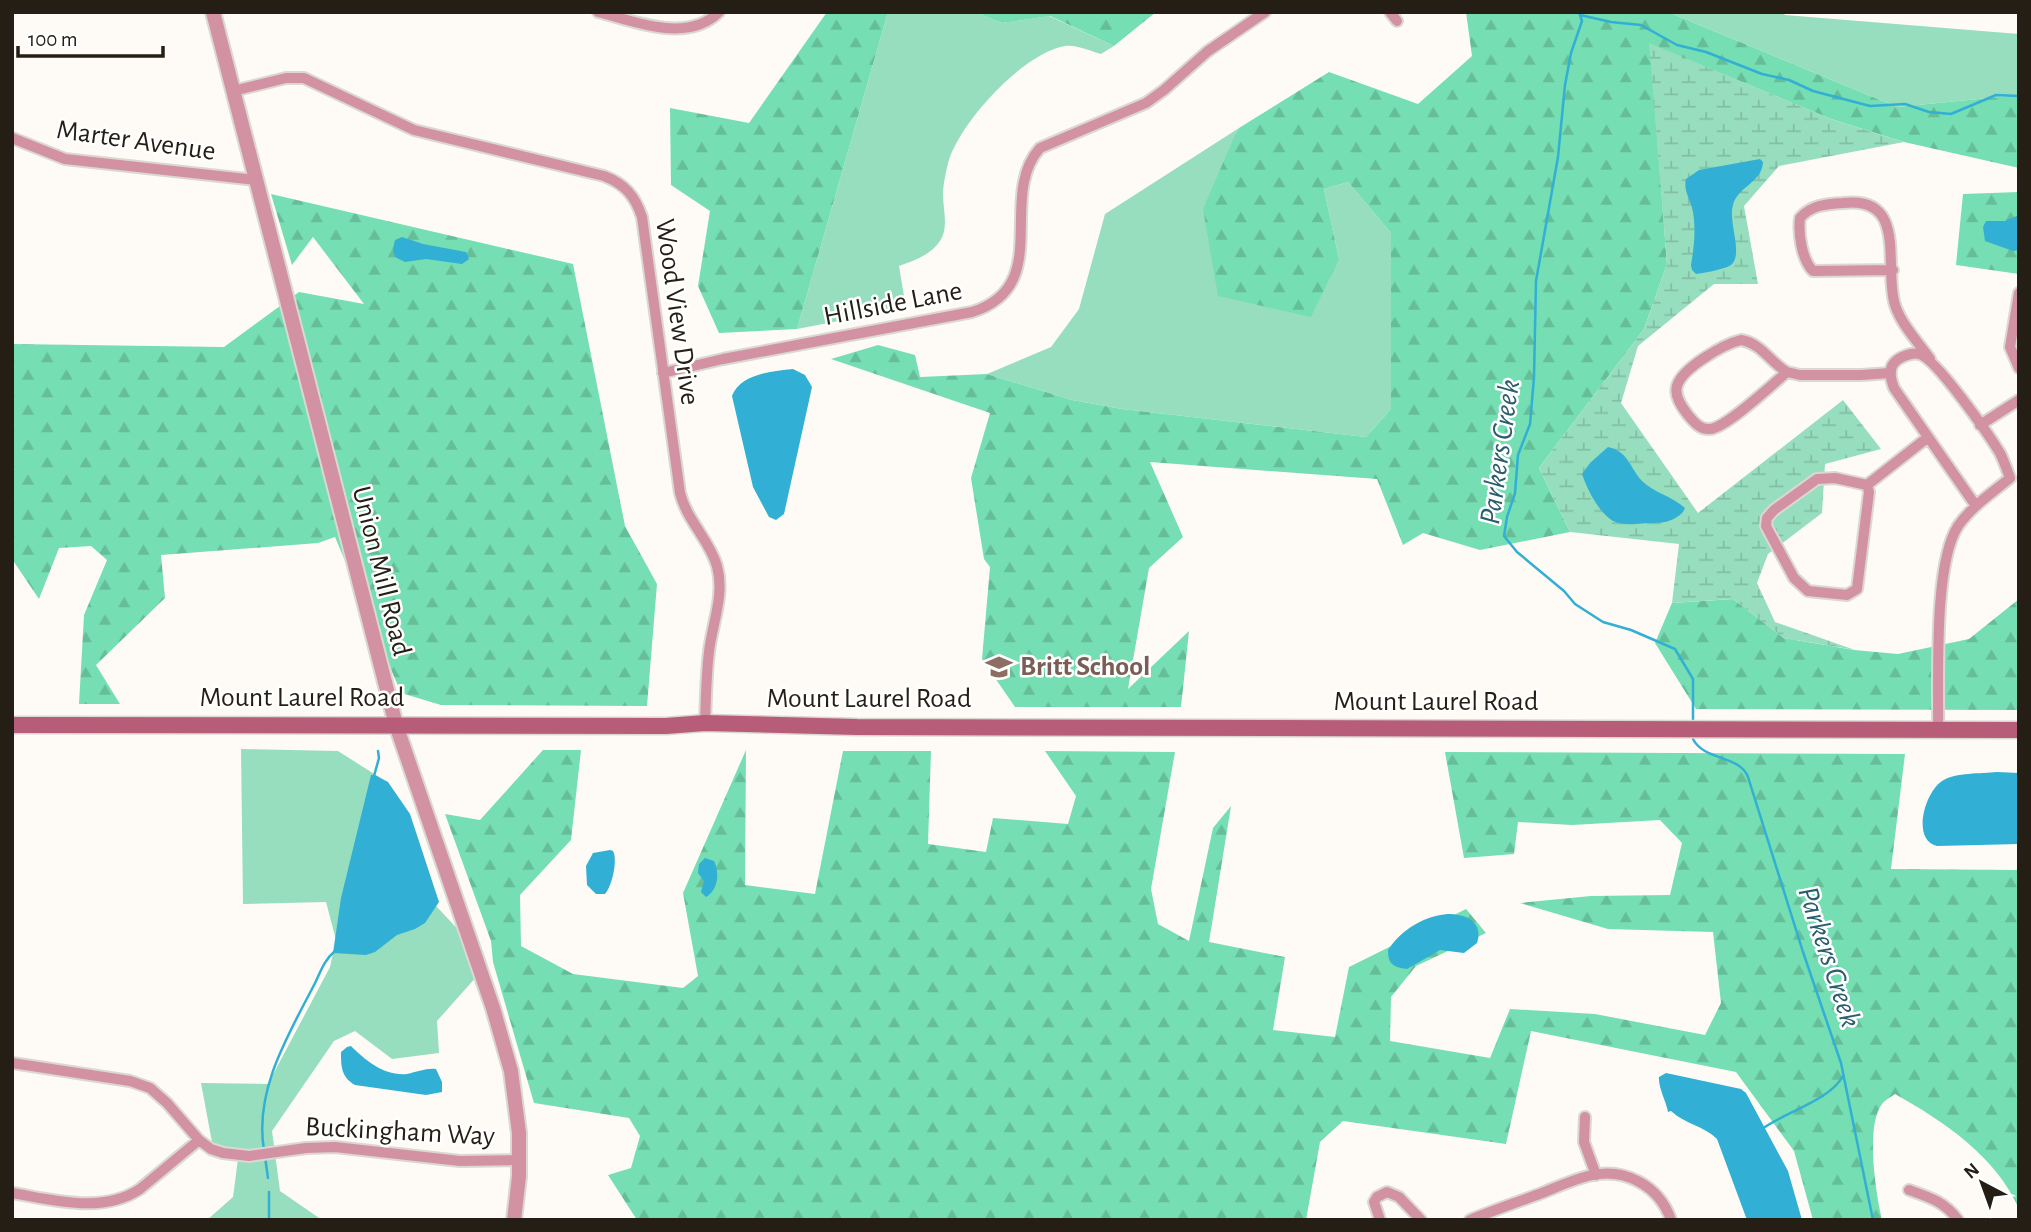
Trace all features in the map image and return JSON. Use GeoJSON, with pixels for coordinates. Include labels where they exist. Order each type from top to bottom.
{"type":"FeatureCollection","features":[{"type":"Feature","properties":{"kind":"main road","name":"Mount Laurel Road"},"geometry":{"type":"LineString","coordinates":[[12,725],[667,726],[705,723],[857,727],[2019,730]]}},
{"type":"Feature","properties":{"kind":"street","name":"Union Mill Road"},"geometry":{"type":"LineString","coordinates":[[213,12],[396,725],[503,1040],[517,1112],[519,1160],[514,1220]]}},
{"type":"Feature","properties":{"kind":"street"},"geometry":{"type":"LineString","coordinates":[[597,12],[662,27],[680,28],[706,22],[719,12]]}},
{"type":"Feature","properties":{"kind":"street","name":"Hillside Lane"},"geometry":{"type":"LineString","coordinates":[[663,373],[972,312],[992,304],[1010,287],[1018,270],[1025,183],[1034,155],[1040,148],[1146,103],[1208,51],[1265,12]]}},
{"type":"Feature","properties":{"kind":"street","name":"Wood View Drive"},"geometry":{"type":"LineString","coordinates":[[233,91],[286,78],[304,78],[414,130],[585,171],[622,185],[635,198],[642,217],[682,503],[712,554],[719,576],[719,600],[708,654],[705,723]]}},
{"type":"Feature","properties":{"kind":"street","name":"Marter Avenue"},"geometry":{"type":"LineString","coordinates":[[12,138],[65,159],[256,180]]}},
{"type":"Feature","properties":{"kind":"street"},"geometry":{"type":"LineString","coordinates":[[1892,270],[1813,271],[1807,265],[1799,228],[1800,218],[1812,207],[1846,202],[1871,205],[1888,226],[1892,270],[1892,293],[1899,313],[2016,476],[1976,506],[1958,527],[1947,555],[1940,620],[1938,730]]}},
{"type":"Feature","properties":{"kind":"street"},"geometry":{"type":"LineString","coordinates":[[2019,293],[2010,347],[2019,368]]}},
{"type":"Feature","properties":{"kind":"street"},"geometry":{"type":"LineString","coordinates":[[1787,372],[1761,395],[1712,429],[1703,429],[1696,424],[1676,393],[1677,385],[1688,370],[1723,346],[1741,340],[1750,341],[1787,372],[1811,375],[1890,373]]}},
{"type":"Feature","properties":{"kind":"street"},"geometry":{"type":"LineString","coordinates":[[1932,361],[1920,354],[1911,354],[1894,362],[1890,373],[1894,388],[1976,506]]}},
{"type":"Feature","properties":{"kind":"street"},"geometry":{"type":"LineString","coordinates":[[1980,425],[2019,400]]}},
{"type":"Feature","properties":{"kind":"street"},"geometry":{"type":"LineString","coordinates":[[1867,485],[1927,438]]}},
{"type":"Feature","properties":{"kind":"street"},"geometry":{"type":"LineString","coordinates":[[1835,478],[1867,485],[1869,492],[1857,589],[1847,595],[1808,591],[1794,578],[1766,526],[1767,517],[1817,479],[1835,478]]}},
{"type":"Feature","properties":{"kind":"street","name":"Buckingham Way"},"geometry":{"type":"LineString","coordinates":[[12,1063],[130,1081],[150,1088],[199,1140],[211,1149],[236,1156],[335,1147],[460,1161],[519,1160]]}},
{"type":"Feature","properties":{"kind":"street"},"geometry":{"type":"LineString","coordinates":[[1585,1117],[1584,1142],[1596,1175]]}},
{"type":"Feature","properties":{"kind":"street"},"geometry":{"type":"LineString","coordinates":[[12,1193],[88,1203],[110,1203],[141,1189],[199,1140]]}},
{"type":"Feature","properties":{"kind":"street"},"geometry":{"type":"LineString","coordinates":[[1471,1220],[1596,1175],[1625,1177],[1647,1185],[1664,1203],[1671,1220]]}},
{"type":"Feature","properties":{"kind":"street"},"geometry":{"type":"LineString","coordinates":[[1909,1190],[1938,1200],[1958,1220]]}},
{"type":"Feature","properties":{"kind":"street"},"geometry":{"type":"LineString","coordinates":[[1380,1220],[1374,1202],[1377,1197],[1387,1192],[1399,1197],[1421,1220]]}},
{"type":"Feature","properties":{"kind":"green space"},"geometry":{"type":"Polygon","coordinates":[[[827,12],[888,12],[797,329],[719,333],[698,286],[710,211],[671,185],[670,108],[749,123],[827,12]]]}},
{"type":"Feature","properties":{"kind":"green space"},"geometry":{"type":"Polygon","coordinates":[[[888,12],[975,12],[1002,23],[1049,16],[1114,46],[1101,54],[1069,46],[1048,51],[1012,76],[979,110],[954,147],[948,163],[943,190],[943,236],[927,254],[899,266],[906,308],[797,329],[888,12]]]}},
{"type":"Feature","properties":{"kind":"green space"},"geometry":{"type":"Polygon","coordinates":[[[975,12],[1156,12],[1114,46],[1050,16],[1002,23],[975,12]]]}},
{"type":"Feature","properties":{"kind":"green space"},"geometry":{"type":"Polygon","coordinates":[[[1466,12],[1668,12],[1897,107],[2019,95],[2019,168],[1904,142],[1831,119],[1650,44],[1667,264],[1644,329],[1539,468],[1570,532],[1480,550],[1423,533],[1403,545],[1377,479],[1150,462],[1183,537],[1149,568],[1128,689],[1189,631],[1181,707],[1015,707],[982,659],[990,567],[984,559],[971,478],[990,413],[831,359],[878,345],[915,355],[920,377],[987,374],[1072,400],[1122,409],[1366,437],[1391,409],[1391,233],[1348,182],[1324,189],[1339,259],[1311,317],[1218,296],[1203,209],[1239,128],[1329,72],[1418,104],[1472,56],[1466,12]]]}},
{"type":"Feature","properties":{"kind":"green space"},"geometry":{"type":"Polygon","coordinates":[[[1668,12],[1782,12],[1785,15],[2019,34],[2019,95],[1897,107],[1668,12]]]}},
{"type":"Feature","properties":{"kind":"green space"},"geometry":{"type":"Polygon","coordinates":[[[1649,43],[1831,119],[1904,142],[1779,166],[1744,206],[1758,284],[1714,284],[1638,346],[1621,403],[1698,513],[1843,400],[1881,449],[1825,464],[1822,513],[1768,554],[1757,583],[1775,622],[1855,650],[1784,638],[1733,599],[1672,603],[1679,544],[1570,532],[1539,468],[1644,329],[1667,264],[1649,43]]]}},
{"type":"Feature","properties":{"kind":"green space"},"geometry":{"type":"Polygon","coordinates":[[[1239,128],[1236,133],[1339,259],[1324,189],[1348,182],[1391,233],[1391,409],[1366,437],[1122,409],[1072,400],[987,374],[1051,347],[1079,309],[1105,214],[1239,128]]]}},
{"type":"Feature","properties":{"kind":"green space"},"geometry":{"type":"Polygon","coordinates":[[[2019,192],[2019,274],[1956,265],[1963,194],[2019,192]]]}},
{"type":"Feature","properties":{"kind":"green space"},"geometry":{"type":"Polygon","coordinates":[[[271,194],[573,264],[625,526],[657,584],[647,706],[441,705],[401,693],[335,537],[318,543],[161,555],[165,598],[96,665],[120,704],[79,704],[84,615],[107,560],[91,546],[59,548],[39,599],[12,559],[12,344],[224,347],[299,292],[364,304],[313,237],[292,265],[271,194]]]}},
{"type":"Feature","properties":{"kind":"green space"},"geometry":{"type":"Polygon","coordinates":[[[1733,599],[1784,638],[1854,650],[1898,654],[1969,639],[2019,599],[2019,710],[1696,709],[1655,643],[1672,603],[1733,599]]]}},
{"type":"Feature","properties":{"kind":"green space"},"geometry":{"type":"Polygon","coordinates":[[[241,749],[338,751],[379,777],[423,892],[466,938],[478,975],[437,1021],[439,1053],[392,1059],[355,1031],[334,1041],[272,1131],[280,1191],[322,1220],[207,1220],[233,1197],[238,1159],[214,1153],[201,1083],[268,1084],[330,967],[336,940],[326,902],[243,904],[241,749]]]}},
{"type":"Feature","properties":{"kind":"green space"},"geometry":{"type":"Polygon","coordinates":[[[543,750],[581,750],[571,840],[520,895],[521,946],[573,974],[683,988],[698,976],[683,893],[746,750],[745,885],[815,894],[843,751],[931,751],[928,844],[986,852],[993,818],[1068,824],[1076,796],[1045,751],[1175,752],[1151,889],[1158,924],[1189,941],[1213,828],[1231,806],[1209,942],[1285,957],[1273,1030],[1335,1037],[1349,967],[1466,909],[1486,933],[1416,966],[1391,997],[1390,1041],[1490,1058],[1510,1009],[1595,1014],[1705,1035],[1721,1003],[1713,932],[1608,929],[1520,903],[1591,896],[1670,895],[1682,843],[1660,820],[1572,825],[1518,822],[1514,854],[1464,858],[1445,752],[1905,754],[1891,869],[2019,870],[2019,1209],[1997,1172],[1982,1156],[1949,1128],[1895,1094],[1882,1104],[1874,1128],[1873,1160],[1882,1220],[1813,1220],[1794,1151],[1736,1072],[1531,1031],[1506,1144],[1343,1121],[1320,1142],[1306,1220],[637,1220],[608,1175],[631,1168],[640,1136],[629,1118],[534,1103],[493,962],[491,941],[445,814],[480,820],[543,750]]]}},
{"type":"Feature","properties":{"kind":"water"},"geometry":{"type":"Polygon","coordinates":[[[1760,159],[1763,162],[1759,175],[1740,193],[1733,205],[1735,259],[1726,268],[1696,274],[1691,265],[1694,225],[1686,179],[1699,170],[1760,159]]]}},
{"type":"Feature","properties":{"kind":"water"},"geometry":{"type":"Polygon","coordinates":[[[2019,215],[2019,250],[2013,251],[1985,241],[1983,227],[1986,221],[2005,221],[2019,215]]]}},
{"type":"Feature","properties":{"kind":"water"},"geometry":{"type":"Polygon","coordinates":[[[402,237],[466,252],[469,259],[462,264],[426,259],[405,262],[395,257],[393,249],[395,240],[402,237]]]}},
{"type":"Feature","properties":{"kind":"water"},"geometry":{"type":"Polygon","coordinates":[[[793,369],[805,375],[812,387],[784,514],[776,520],[769,517],[753,487],[732,396],[749,378],[793,369]]]}},
{"type":"Feature","properties":{"kind":"water"},"geometry":{"type":"Polygon","coordinates":[[[1608,447],[1620,452],[1647,485],[1685,508],[1683,512],[1671,520],[1657,523],[1625,524],[1617,523],[1608,517],[1594,500],[1582,474],[1608,447]]]}},
{"type":"Feature","properties":{"kind":"water"},"geometry":{"type":"Polygon","coordinates":[[[2019,773],[2019,844],[1937,846],[1929,842],[1924,835],[1923,815],[1936,787],[1954,776],[2019,773]]]}},
{"type":"Feature","properties":{"kind":"water"},"geometry":{"type":"Polygon","coordinates":[[[371,775],[388,782],[410,814],[439,902],[425,923],[397,935],[375,952],[366,955],[333,953],[341,898],[371,775]]]}},
{"type":"Feature","properties":{"kind":"water"},"geometry":{"type":"Polygon","coordinates":[[[613,851],[615,860],[612,879],[605,894],[596,894],[587,885],[586,866],[593,853],[613,851]]]}},
{"type":"Feature","properties":{"kind":"water"},"geometry":{"type":"Polygon","coordinates":[[[705,858],[714,861],[717,876],[713,890],[706,897],[701,892],[704,881],[698,873],[699,864],[705,858]]]}},
{"type":"Feature","properties":{"kind":"water"},"geometry":{"type":"Polygon","coordinates":[[[1448,914],[1467,918],[1476,925],[1479,936],[1477,943],[1464,953],[1440,950],[1407,969],[1392,964],[1388,950],[1400,936],[1422,921],[1448,914]]]}},
{"type":"Feature","properties":{"kind":"water"},"geometry":{"type":"Polygon","coordinates":[[[351,1046],[369,1062],[391,1073],[407,1074],[436,1069],[442,1082],[442,1092],[426,1095],[355,1085],[344,1075],[341,1062],[341,1052],[351,1046]]]}},
{"type":"Feature","properties":{"kind":"water"},"geometry":{"type":"Polygon","coordinates":[[[1666,1073],[1741,1089],[1746,1093],[1788,1171],[1802,1220],[1747,1220],[1717,1139],[1671,1111],[1668,1112],[1659,1081],[1659,1077],[1666,1073]]]}},
{"type":"Feature","properties":{"kind":"waterway","name":"Parkers Creek"},"geometry":{"type":"LineString","coordinates":[[1579,12],[1582,21],[1571,53],[1565,85],[1558,157],[1536,281],[1530,424],[1518,455],[1515,493],[1504,536],[1517,552],[1564,591],[1575,604],[1603,622],[1631,630],[1675,649],[1693,679],[1693,721]]}},
{"type":"Feature","properties":{"kind":"waterway"},"geometry":{"type":"LineString","coordinates":[[1580,15],[1641,25],[1677,45],[1706,52],[1762,74],[1789,80],[1813,91],[1870,106],[1905,104],[1929,112],[1951,114],[1996,95],[2019,96]]}},
{"type":"Feature","properties":{"kind":"waterway","name":"Parkers Creek"},"geometry":{"type":"LineString","coordinates":[[1693,739],[1705,751],[1738,765],[1748,777],[1841,1063],[1873,1220]]}},
{"type":"Feature","properties":{"kind":"waterway"},"geometry":{"type":"LineString","coordinates":[[374,776],[378,751]]}},
{"type":"Feature","properties":{"kind":"waterway"},"geometry":{"type":"LineString","coordinates":[[264,1150],[264,1107],[275,1066],[322,968],[335,951]]}},
{"type":"Feature","properties":{"kind":"waterway"},"geometry":{"type":"LineString","coordinates":[[1762,1129],[1828,1092],[1843,1076]]}},
{"type":"Feature","properties":{"kind":"waterway"},"geometry":{"type":"LineString","coordinates":[[265,1157],[268,1178]]}},
{"type":"Feature","properties":{"kind":"waterway"},"geometry":{"type":"LineString","coordinates":[[269,1192],[269,1220]]}},
{"type":"Feature","properties":{"kind":"place","name":"Britt School"},"geometry":{"type":"Point","coordinates":[999,667]}}]}
